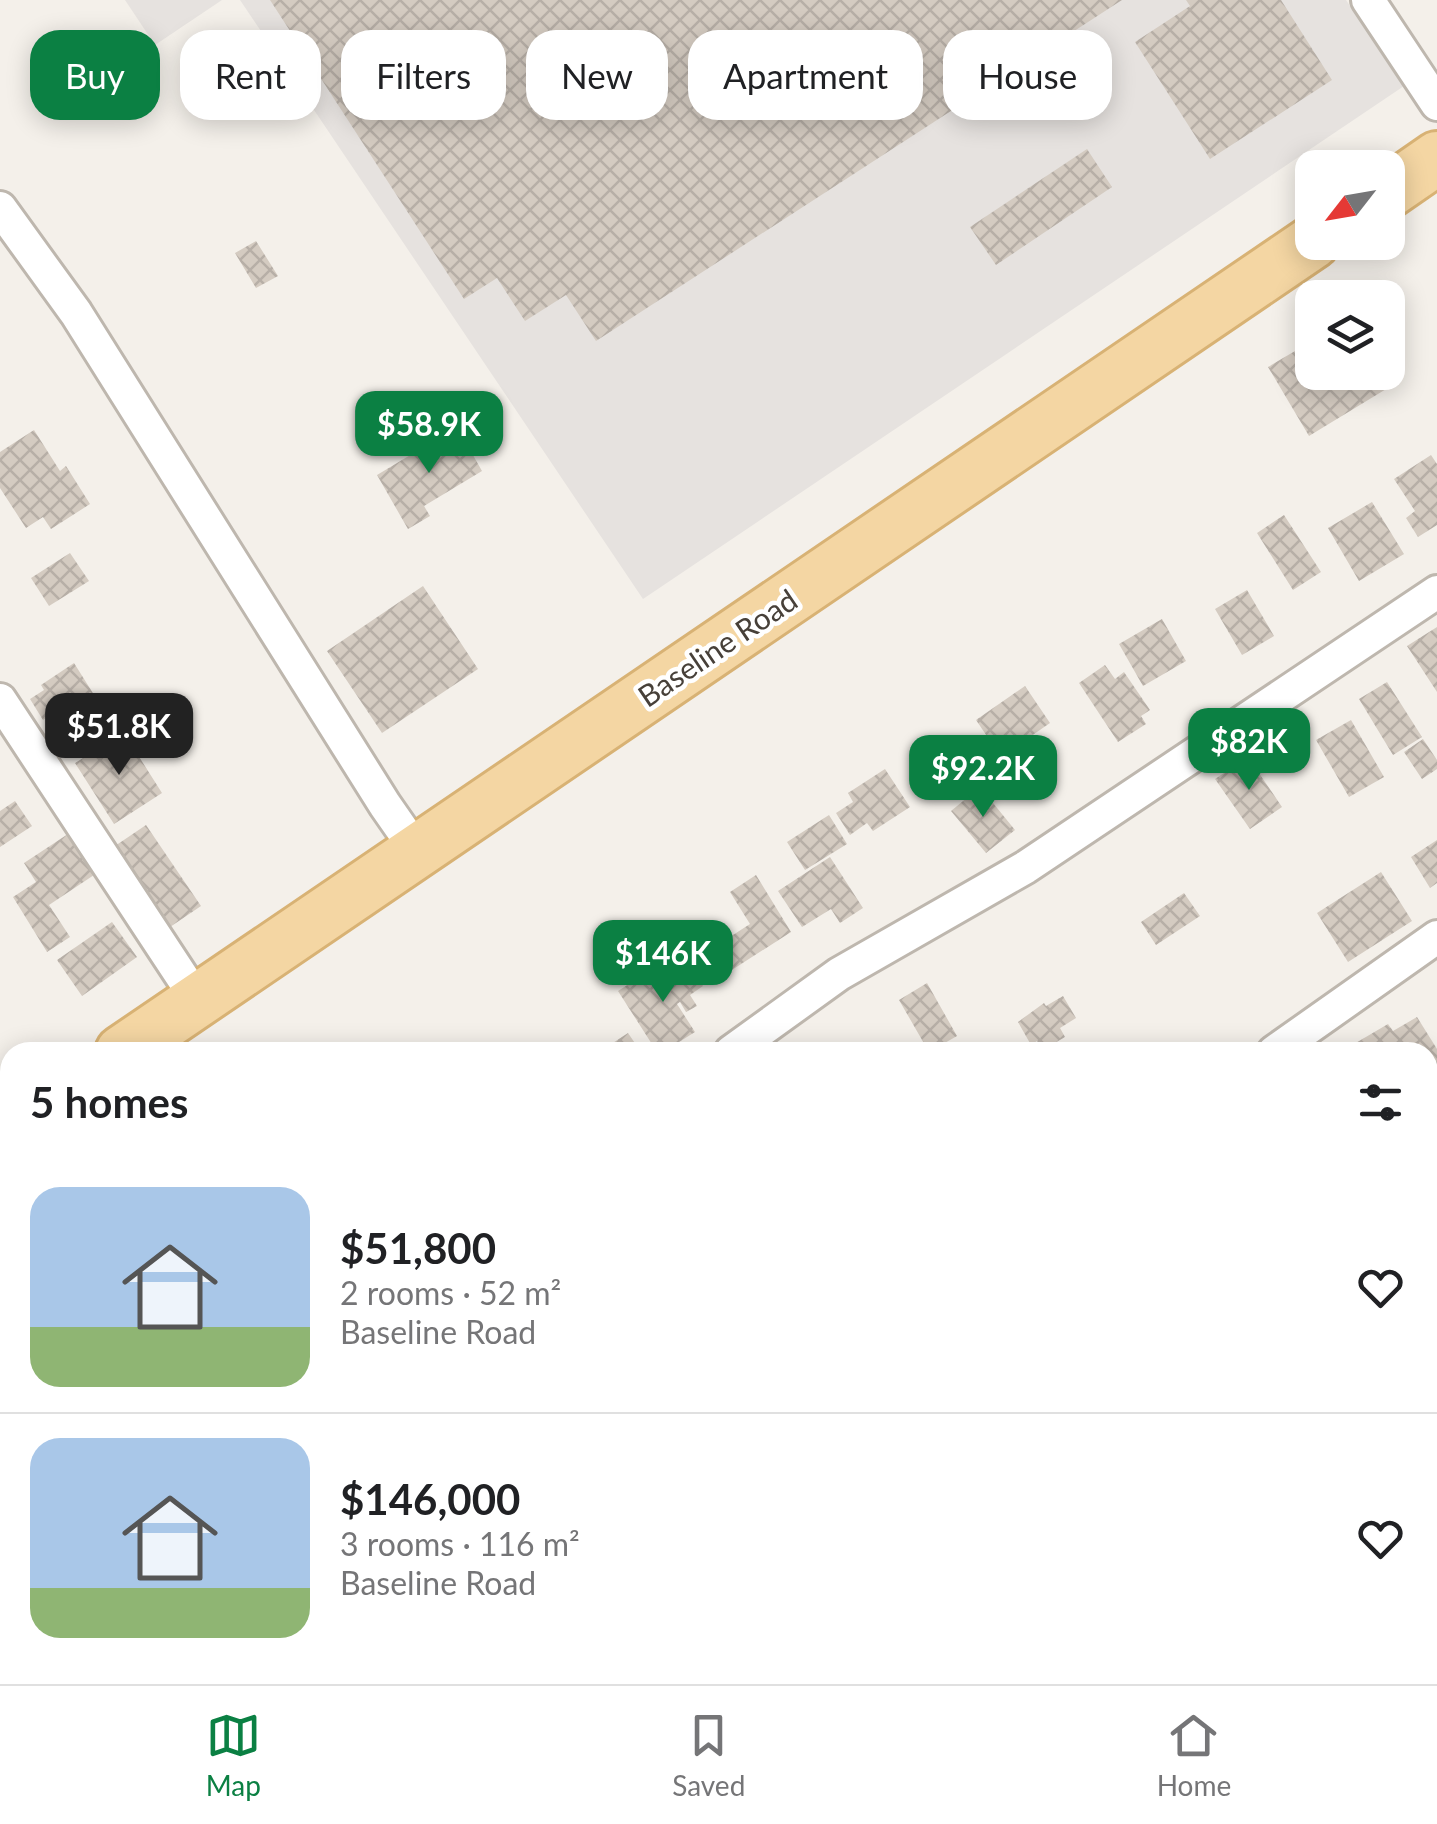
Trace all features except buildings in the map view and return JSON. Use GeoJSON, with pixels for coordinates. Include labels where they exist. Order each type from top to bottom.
{"type":"FeatureCollection","features":[{"type":"Feature","properties":{"kind":"main road"},"geometry":{"type":"LineString","coordinates":[[1405,180],[1437,158]]}},
{"type":"Feature","properties":{"kind":"main road","name":"Baseline Road"},"geometry":{"type":"LineString","coordinates":[[137,1042],[1295,254]]}},
{"type":"Feature","properties":{"kind":"street"},"geometry":{"type":"LineString","coordinates":[[1368,0],[1437,104]]}},
{"type":"Feature","properties":{"kind":"street"},"geometry":{"type":"LineString","coordinates":[[0,208],[76,313],[385,806],[418,851]]}},
{"type":"Feature","properties":{"kind":"street"},"geometry":{"type":"LineString","coordinates":[[745,1042],[839,974],[1026,867],[1437,592]]}},
{"type":"Feature","properties":{"kind":"street"},"geometry":{"type":"LineString","coordinates":[[0,700],[198,1000]]}},
{"type":"Feature","properties":{"kind":"street"},"geometry":{"type":"LineString","coordinates":[[1288,1042],[1437,937]]}},
{"type":"Feature","properties":{"kind":"shaded area"},"geometry":{"type":"Polygon","coordinates":[[[125,0],[222,0],[160,42],[160,30],[145,30],[125,0]]]}},
{"type":"Feature","properties":{"kind":"shaded area"},"geometry":{"type":"Polygon","coordinates":[[[240,0],[1346,0],[1404,86],[1309,150],[1295,150],[1295,159],[643,599],[321,120],[321,30],[260,30],[240,0]]]}}]}
